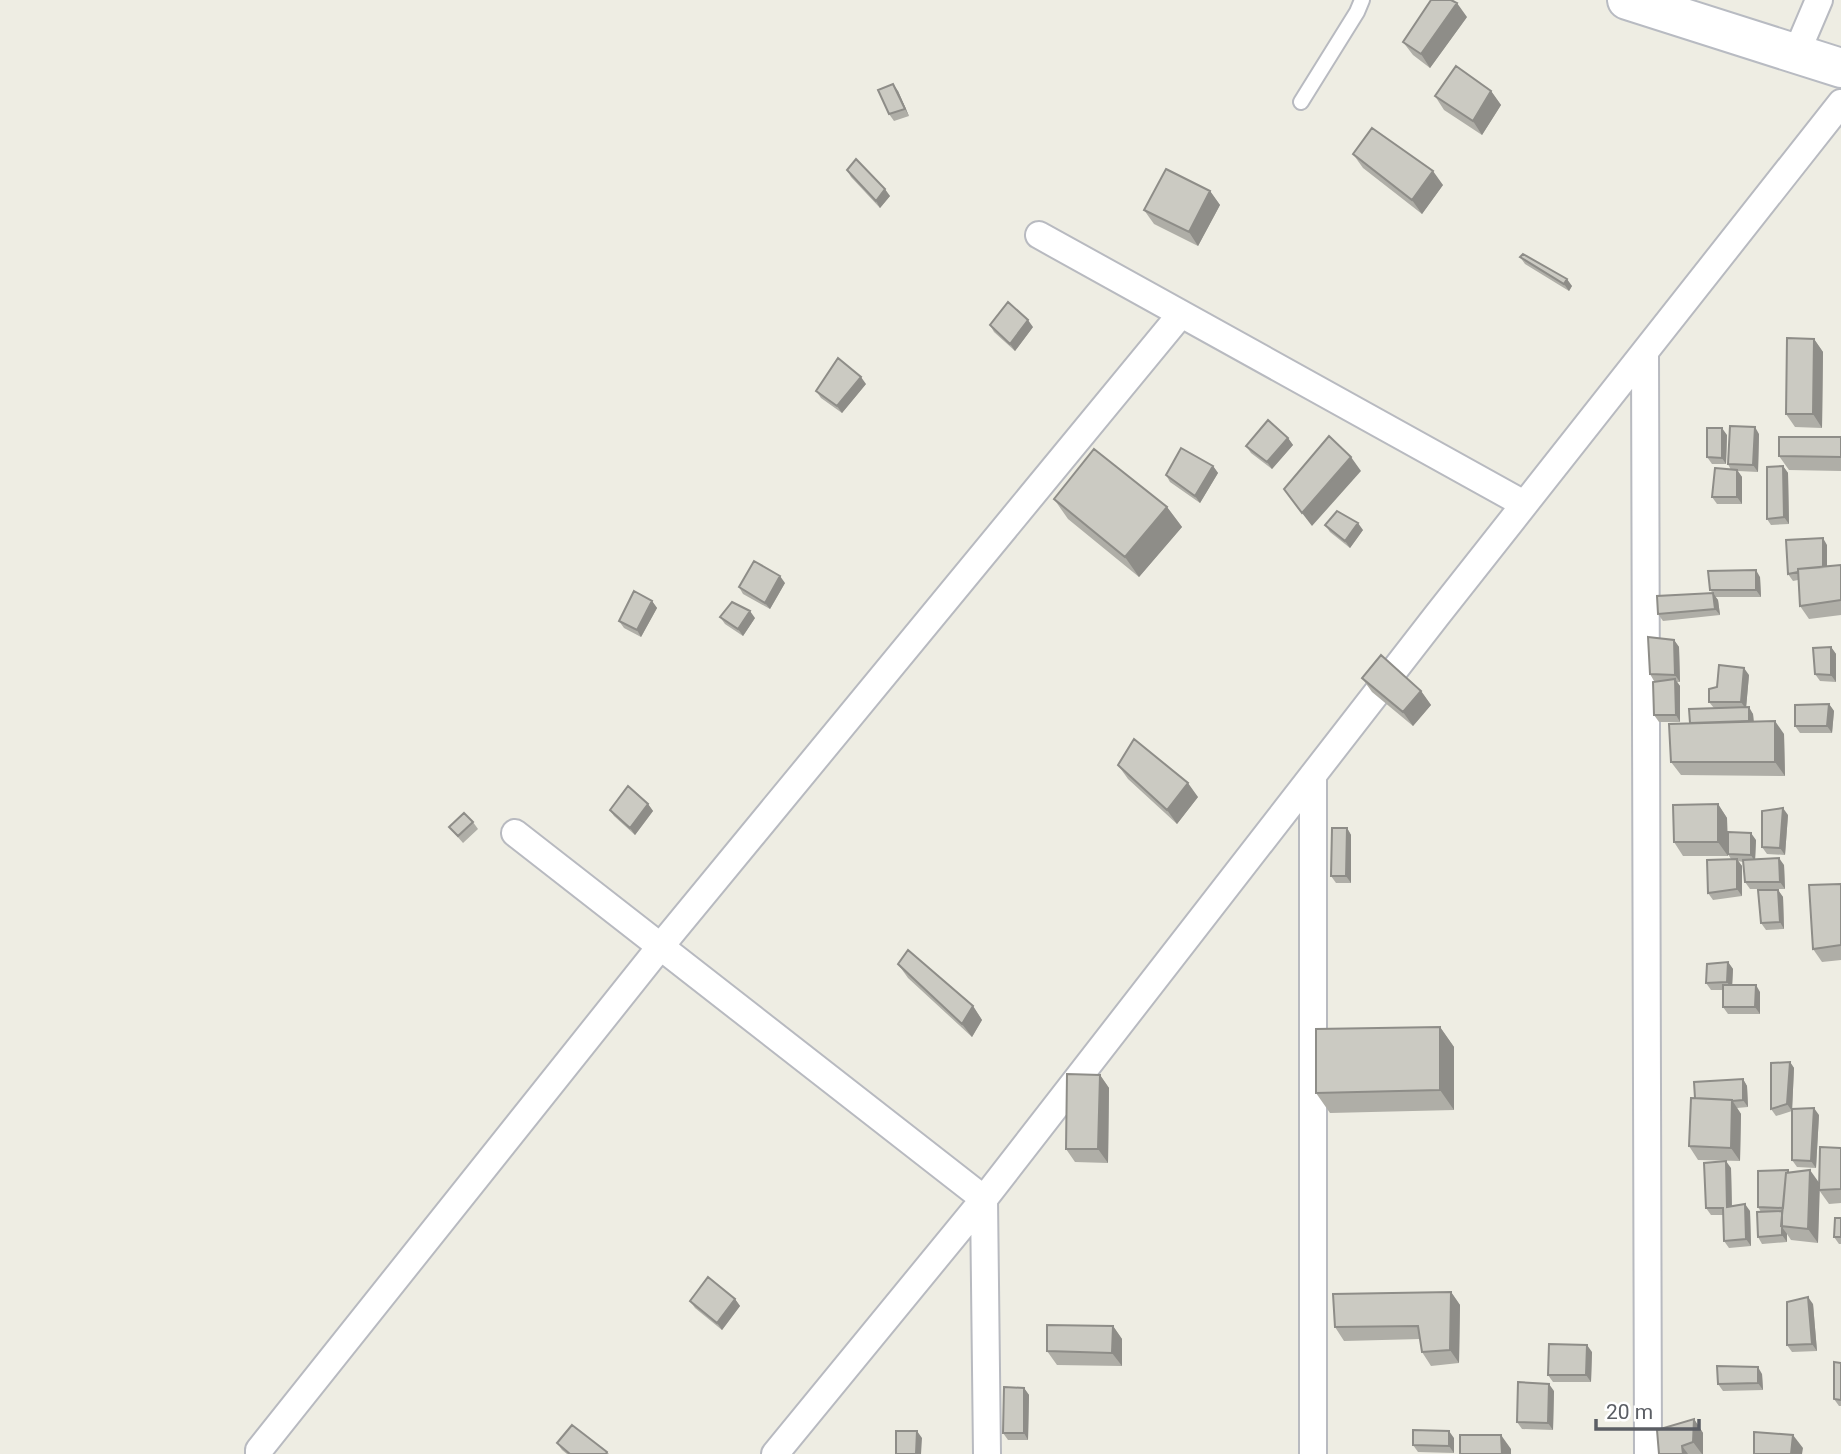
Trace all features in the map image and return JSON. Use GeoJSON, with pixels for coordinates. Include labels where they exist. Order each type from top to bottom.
{"type":"FeatureCollection","features":[{"type":"Feature","properties":{"kind":"main road"},"geometry":{"type":"LineString","coordinates":[[1627,0],[1841,68]]}},
{"type":"Feature","properties":{"kind":"street"},"geometry":{"type":"LineString","coordinates":[[1796,54],[1819,0]]}},
{"type":"Feature","properties":{"kind":"street"},"geometry":{"type":"LineString","coordinates":[[775,1454],[984,1199],[1524,504],[1841,103]]}},
{"type":"Feature","properties":{"kind":"street"},"geometry":{"type":"LineString","coordinates":[[1039,235],[1524,504]]}},
{"type":"Feature","properties":{"kind":"street"},"geometry":{"type":"LineString","coordinates":[[259,1454],[259,1450],[660,947],[1181,314]]}},
{"type":"Feature","properties":{"kind":"street"},"geometry":{"type":"LineString","coordinates":[[1645,354],[1648,1454]]}},
{"type":"Feature","properties":{"kind":"street"},"geometry":{"type":"LineString","coordinates":[[1313,775],[1313,1454]]}},
{"type":"Feature","properties":{"kind":"street"},"geometry":{"type":"LineString","coordinates":[[514,832],[984,1199]]}},
{"type":"Feature","properties":{"kind":"street"},"geometry":{"type":"LineString","coordinates":[[984,1199],[986,1454]]}},
{"type":"Feature","properties":{"kind":"lane"},"geometry":{"type":"LineString","coordinates":[[1301,102],[1362,0]]}},
{"type":"Feature","properties":{"kind":"building"},"geometry":{"type":"Polygon","coordinates":[[[1431,0],[1451,0],[1457,3],[1421,54],[1403,42],[1431,0]]]}},
{"type":"Feature","properties":{"kind":"building"},"geometry":{"type":"Polygon","coordinates":[[[1456,66],[1491,91],[1473,121],[1435,96],[1456,66]]]}},
{"type":"Feature","properties":{"kind":"building"},"geometry":{"type":"Polygon","coordinates":[[[893,84],[905,109],[889,114],[878,90],[893,84]]]}},
{"type":"Feature","properties":{"kind":"building"},"geometry":{"type":"Polygon","coordinates":[[[1372,128],[1433,171],[1412,200],[1353,154],[1372,128]]]}},
{"type":"Feature","properties":{"kind":"building"},"geometry":{"type":"Polygon","coordinates":[[[856,159],[885,189],[876,201],[847,170],[856,159]]]}},
{"type":"Feature","properties":{"kind":"building"},"geometry":{"type":"Polygon","coordinates":[[[1166,169],[1210,191],[1189,232],[1144,210],[1166,169]]]}},
{"type":"Feature","properties":{"kind":"building"},"geometry":{"type":"Polygon","coordinates":[[[1523,254],[1567,279],[1564,284],[1520,257],[1523,254]]]}},
{"type":"Feature","properties":{"kind":"building"},"geometry":{"type":"Polygon","coordinates":[[[1008,302],[1028,320],[1010,344],[990,325],[1008,302]]]}},
{"type":"Feature","properties":{"kind":"building"},"geometry":{"type":"Polygon","coordinates":[[[1787,338],[1814,339],[1813,414],[1786,414],[1787,338]]]}},
{"type":"Feature","properties":{"kind":"building"},"geometry":{"type":"Polygon","coordinates":[[[838,358],[861,377],[837,406],[816,391],[838,358]]]}},
{"type":"Feature","properties":{"kind":"building"},"geometry":{"type":"Polygon","coordinates":[[[1268,420],[1288,438],[1267,462],[1246,446],[1268,420]]]}},
{"type":"Feature","properties":{"kind":"building"},"geometry":{"type":"Polygon","coordinates":[[[1730,426],[1755,427],[1753,465],[1728,464],[1730,426]]]}},
{"type":"Feature","properties":{"kind":"building"},"geometry":{"type":"Polygon","coordinates":[[[1707,428],[1722,428],[1722,458],[1707,457],[1707,428]]]}},
{"type":"Feature","properties":{"kind":"building"},"geometry":{"type":"Polygon","coordinates":[[[1329,436],[1351,457],[1302,513],[1284,489],[1329,436]]]}},
{"type":"Feature","properties":{"kind":"building"},"geometry":{"type":"Polygon","coordinates":[[[1779,437],[1841,437],[1841,457],[1779,456],[1779,437]]]}},
{"type":"Feature","properties":{"kind":"building"},"geometry":{"type":"Polygon","coordinates":[[[1181,448],[1213,466],[1195,496],[1166,475],[1181,448]]]}},
{"type":"Feature","properties":{"kind":"building"},"geometry":{"type":"Polygon","coordinates":[[[1094,449],[1167,507],[1125,557],[1054,499],[1094,449]]]}},
{"type":"Feature","properties":{"kind":"building"},"geometry":{"type":"Polygon","coordinates":[[[1783,466],[1784,517],[1767,519],[1767,467],[1783,466]]]}},
{"type":"Feature","properties":{"kind":"building"},"geometry":{"type":"Polygon","coordinates":[[[1715,468],[1737,470],[1737,497],[1712,497],[1715,468]]]}},
{"type":"Feature","properties":{"kind":"building"},"geometry":{"type":"Polygon","coordinates":[[[1337,511],[1358,523],[1345,541],[1325,525],[1337,511]]]}},
{"type":"Feature","properties":{"kind":"building"},"geometry":{"type":"Polygon","coordinates":[[[1823,538],[1823,567],[1798,569],[1798,572],[1788,574],[1786,540],[1823,538]]]}},
{"type":"Feature","properties":{"kind":"building"},"geometry":{"type":"Polygon","coordinates":[[[754,561],[780,576],[765,603],[739,587],[754,561]]]}},
{"type":"Feature","properties":{"kind":"building"},"geometry":{"type":"Polygon","coordinates":[[[1841,565],[1841,600],[1800,606],[1798,569],[1841,565]]]}},
{"type":"Feature","properties":{"kind":"building"},"geometry":{"type":"Polygon","coordinates":[[[1756,570],[1756,590],[1710,590],[1708,571],[1756,570]]]}},
{"type":"Feature","properties":{"kind":"building"},"geometry":{"type":"Polygon","coordinates":[[[634,591],[652,601],[637,630],[619,621],[634,591]]]}},
{"type":"Feature","properties":{"kind":"building"},"geometry":{"type":"Polygon","coordinates":[[[1713,593],[1715,609],[1658,614],[1657,596],[1713,593]]]}},
{"type":"Feature","properties":{"kind":"building"},"geometry":{"type":"Polygon","coordinates":[[[732,602],[750,611],[738,629],[720,617],[732,602]]]}},
{"type":"Feature","properties":{"kind":"building"},"geometry":{"type":"Polygon","coordinates":[[[1648,637],[1674,640],[1675,675],[1650,674],[1648,637]]]}},
{"type":"Feature","properties":{"kind":"building"},"geometry":{"type":"Polygon","coordinates":[[[1831,647],[1831,675],[1815,674],[1813,648],[1831,647]]]}},
{"type":"Feature","properties":{"kind":"building"},"geometry":{"type":"Polygon","coordinates":[[[1381,655],[1421,691],[1403,712],[1362,678],[1381,655]]]}},
{"type":"Feature","properties":{"kind":"building"},"geometry":{"type":"Polygon","coordinates":[[[1719,665],[1744,668],[1741,702],[1709,702],[1709,689],[1717,687],[1719,665]]]}},
{"type":"Feature","properties":{"kind":"building"},"geometry":{"type":"Polygon","coordinates":[[[1675,679],[1676,715],[1654,715],[1653,682],[1675,679]]]}},
{"type":"Feature","properties":{"kind":"building"},"geometry":{"type":"Polygon","coordinates":[[[1829,704],[1827,726],[1795,726],[1795,705],[1829,704]]]}},
{"type":"Feature","properties":{"kind":"building"},"geometry":{"type":"Polygon","coordinates":[[[1749,707],[1749,721],[1690,723],[1689,709],[1749,707]]]}},
{"type":"Feature","properties":{"kind":"building"},"geometry":{"type":"Polygon","coordinates":[[[1775,721],[1775,762],[1671,762],[1669,724],[1775,721]]]}},
{"type":"Feature","properties":{"kind":"building"},"geometry":{"type":"Polygon","coordinates":[[[1134,739],[1188,783],[1167,810],[1118,765],[1134,739]]]}},
{"type":"Feature","properties":{"kind":"building"},"geometry":{"type":"Polygon","coordinates":[[[628,786],[648,804],[630,828],[610,810],[628,786]]]}},
{"type":"Feature","properties":{"kind":"building"},"geometry":{"type":"Polygon","coordinates":[[[1718,804],[1718,842],[1674,842],[1673,805],[1718,804]]]}},
{"type":"Feature","properties":{"kind":"building"},"geometry":{"type":"Polygon","coordinates":[[[1783,808],[1780,848],[1762,847],[1762,811],[1783,808]]]}},
{"type":"Feature","properties":{"kind":"building"},"geometry":{"type":"Polygon","coordinates":[[[464,813],[473,822],[458,836],[449,827],[464,813]]]}},
{"type":"Feature","properties":{"kind":"building"},"geometry":{"type":"Polygon","coordinates":[[[1332,828],[1347,828],[1346,876],[1331,876],[1332,828]]]}},
{"type":"Feature","properties":{"kind":"building"},"geometry":{"type":"Polygon","coordinates":[[[1728,832],[1751,833],[1751,855],[1728,854],[1728,832]]]}},
{"type":"Feature","properties":{"kind":"building"},"geometry":{"type":"Polygon","coordinates":[[[1779,858],[1780,882],[1745,882],[1743,860],[1779,858]]]}},
{"type":"Feature","properties":{"kind":"building"},"geometry":{"type":"Polygon","coordinates":[[[1737,859],[1737,889],[1708,893],[1707,860],[1737,859]]]}},
{"type":"Feature","properties":{"kind":"building"},"geometry":{"type":"Polygon","coordinates":[[[1841,884],[1841,945],[1813,949],[1809,885],[1841,884]]]}},
{"type":"Feature","properties":{"kind":"building"},"geometry":{"type":"Polygon","coordinates":[[[1758,890],[1778,890],[1780,922],[1761,923],[1758,890]]]}},
{"type":"Feature","properties":{"kind":"building"},"geometry":{"type":"Polygon","coordinates":[[[908,950],[973,1006],[962,1024],[898,964],[908,950]]]}},
{"type":"Feature","properties":{"kind":"building"},"geometry":{"type":"Polygon","coordinates":[[[1728,962],[1727,982],[1706,983],[1707,964],[1728,962]]]}},
{"type":"Feature","properties":{"kind":"building"},"geometry":{"type":"Polygon","coordinates":[[[1723,985],[1756,985],[1755,1007],[1723,1007],[1723,985]]]}},
{"type":"Feature","properties":{"kind":"building"},"geometry":{"type":"Polygon","coordinates":[[[1440,1027],[1440,1090],[1316,1093],[1316,1029],[1440,1027]]]}},
{"type":"Feature","properties":{"kind":"building"},"geometry":{"type":"Polygon","coordinates":[[[1790,1062],[1787,1104],[1771,1109],[1771,1063],[1790,1062]]]}},
{"type":"Feature","properties":{"kind":"building"},"geometry":{"type":"Polygon","coordinates":[[[1067,1074],[1100,1075],[1098,1149],[1066,1149],[1067,1074]]]}},
{"type":"Feature","properties":{"kind":"building"},"geometry":{"type":"Polygon","coordinates":[[[1743,1079],[1743,1100],[1695,1098],[1694,1082],[1743,1079]]]}},
{"type":"Feature","properties":{"kind":"building"},"geometry":{"type":"Polygon","coordinates":[[[1691,1098],[1732,1100],[1731,1148],[1689,1146],[1691,1098]]]}},
{"type":"Feature","properties":{"kind":"building"},"geometry":{"type":"Polygon","coordinates":[[[1814,1108],[1811,1161],[1792,1160],[1792,1109],[1814,1108]]]}},
{"type":"Feature","properties":{"kind":"building"},"geometry":{"type":"Polygon","coordinates":[[[1820,1147],[1841,1148],[1841,1189],[1819,1190],[1820,1147]]]}},
{"type":"Feature","properties":{"kind":"building"},"geometry":{"type":"Polygon","coordinates":[[[1726,1161],[1727,1207],[1745,1204],[1746,1239],[1724,1241],[1723,1208],[1706,1208],[1704,1163],[1726,1161]]]}},
{"type":"Feature","properties":{"kind":"building"},"geometry":{"type":"Polygon","coordinates":[[[1788,1170],[1783,1208],[1758,1207],[1758,1171],[1788,1170]]]}},
{"type":"Feature","properties":{"kind":"building"},"geometry":{"type":"Polygon","coordinates":[[[1810,1170],[1808,1229],[1781,1226],[1786,1173],[1810,1170]]]}},
{"type":"Feature","properties":{"kind":"building"},"geometry":{"type":"Polygon","coordinates":[[[1782,1211],[1782,1235],[1758,1237],[1757,1212],[1782,1211]]]}},
{"type":"Feature","properties":{"kind":"building"},"geometry":{"type":"Polygon","coordinates":[[[1835,1218],[1841,1218],[1841,1237],[1834,1237],[1835,1218]]]}},
{"type":"Feature","properties":{"kind":"building"},"geometry":{"type":"Polygon","coordinates":[[[708,1277],[735,1299],[717,1323],[690,1301],[708,1277]]]}},
{"type":"Feature","properties":{"kind":"building"},"geometry":{"type":"Polygon","coordinates":[[[1451,1292],[1450,1350],[1422,1352],[1418,1326],[1335,1327],[1333,1294],[1451,1292]]]}},
{"type":"Feature","properties":{"kind":"building"},"geometry":{"type":"Polygon","coordinates":[[[1808,1297],[1812,1344],[1787,1345],[1787,1302],[1808,1297]]]}},
{"type":"Feature","properties":{"kind":"building"},"geometry":{"type":"Polygon","coordinates":[[[1047,1325],[1113,1326],[1112,1353],[1047,1351],[1047,1325]]]}},
{"type":"Feature","properties":{"kind":"building"},"geometry":{"type":"Polygon","coordinates":[[[1549,1344],[1587,1345],[1586,1375],[1548,1375],[1549,1344]]]}},
{"type":"Feature","properties":{"kind":"building"},"geometry":{"type":"Polygon","coordinates":[[[1834,1362],[1841,1363],[1841,1400],[1834,1399],[1834,1362]]]}},
{"type":"Feature","properties":{"kind":"building"},"geometry":{"type":"Polygon","coordinates":[[[1717,1366],[1758,1367],[1758,1383],[1718,1384],[1717,1366]]]}},
{"type":"Feature","properties":{"kind":"building"},"geometry":{"type":"Polygon","coordinates":[[[1518,1382],[1549,1384],[1548,1423],[1517,1422],[1518,1382]]]}},
{"type":"Feature","properties":{"kind":"building"},"geometry":{"type":"Polygon","coordinates":[[[1004,1387],[1024,1388],[1024,1433],[1003,1433],[1004,1387]]]}},
{"type":"Feature","properties":{"kind":"building"},"geometry":{"type":"Polygon","coordinates":[[[1694,1419],[1693,1442],[1682,1446],[1683,1454],[1659,1454],[1657,1430],[1694,1419]]]}},
{"type":"Feature","properties":{"kind":"building"},"geometry":{"type":"Polygon","coordinates":[[[572,1425],[607,1452],[606,1454],[570,1454],[557,1443],[572,1425]]]}},
{"type":"Feature","properties":{"kind":"building"},"geometry":{"type":"Polygon","coordinates":[[[1413,1430],[1449,1431],[1449,1446],[1413,1445],[1413,1430]]]}},
{"type":"Feature","properties":{"kind":"building"},"geometry":{"type":"Polygon","coordinates":[[[896,1431],[917,1431],[916,1454],[896,1454],[896,1431]]]}},
{"type":"Feature","properties":{"kind":"building"},"geometry":{"type":"Polygon","coordinates":[[[1754,1432],[1793,1435],[1791,1454],[1754,1454],[1754,1432]]]}},
{"type":"Feature","properties":{"kind":"building"},"geometry":{"type":"Polygon","coordinates":[[[1460,1435],[1501,1435],[1502,1454],[1460,1454],[1460,1435]]]}}]}
